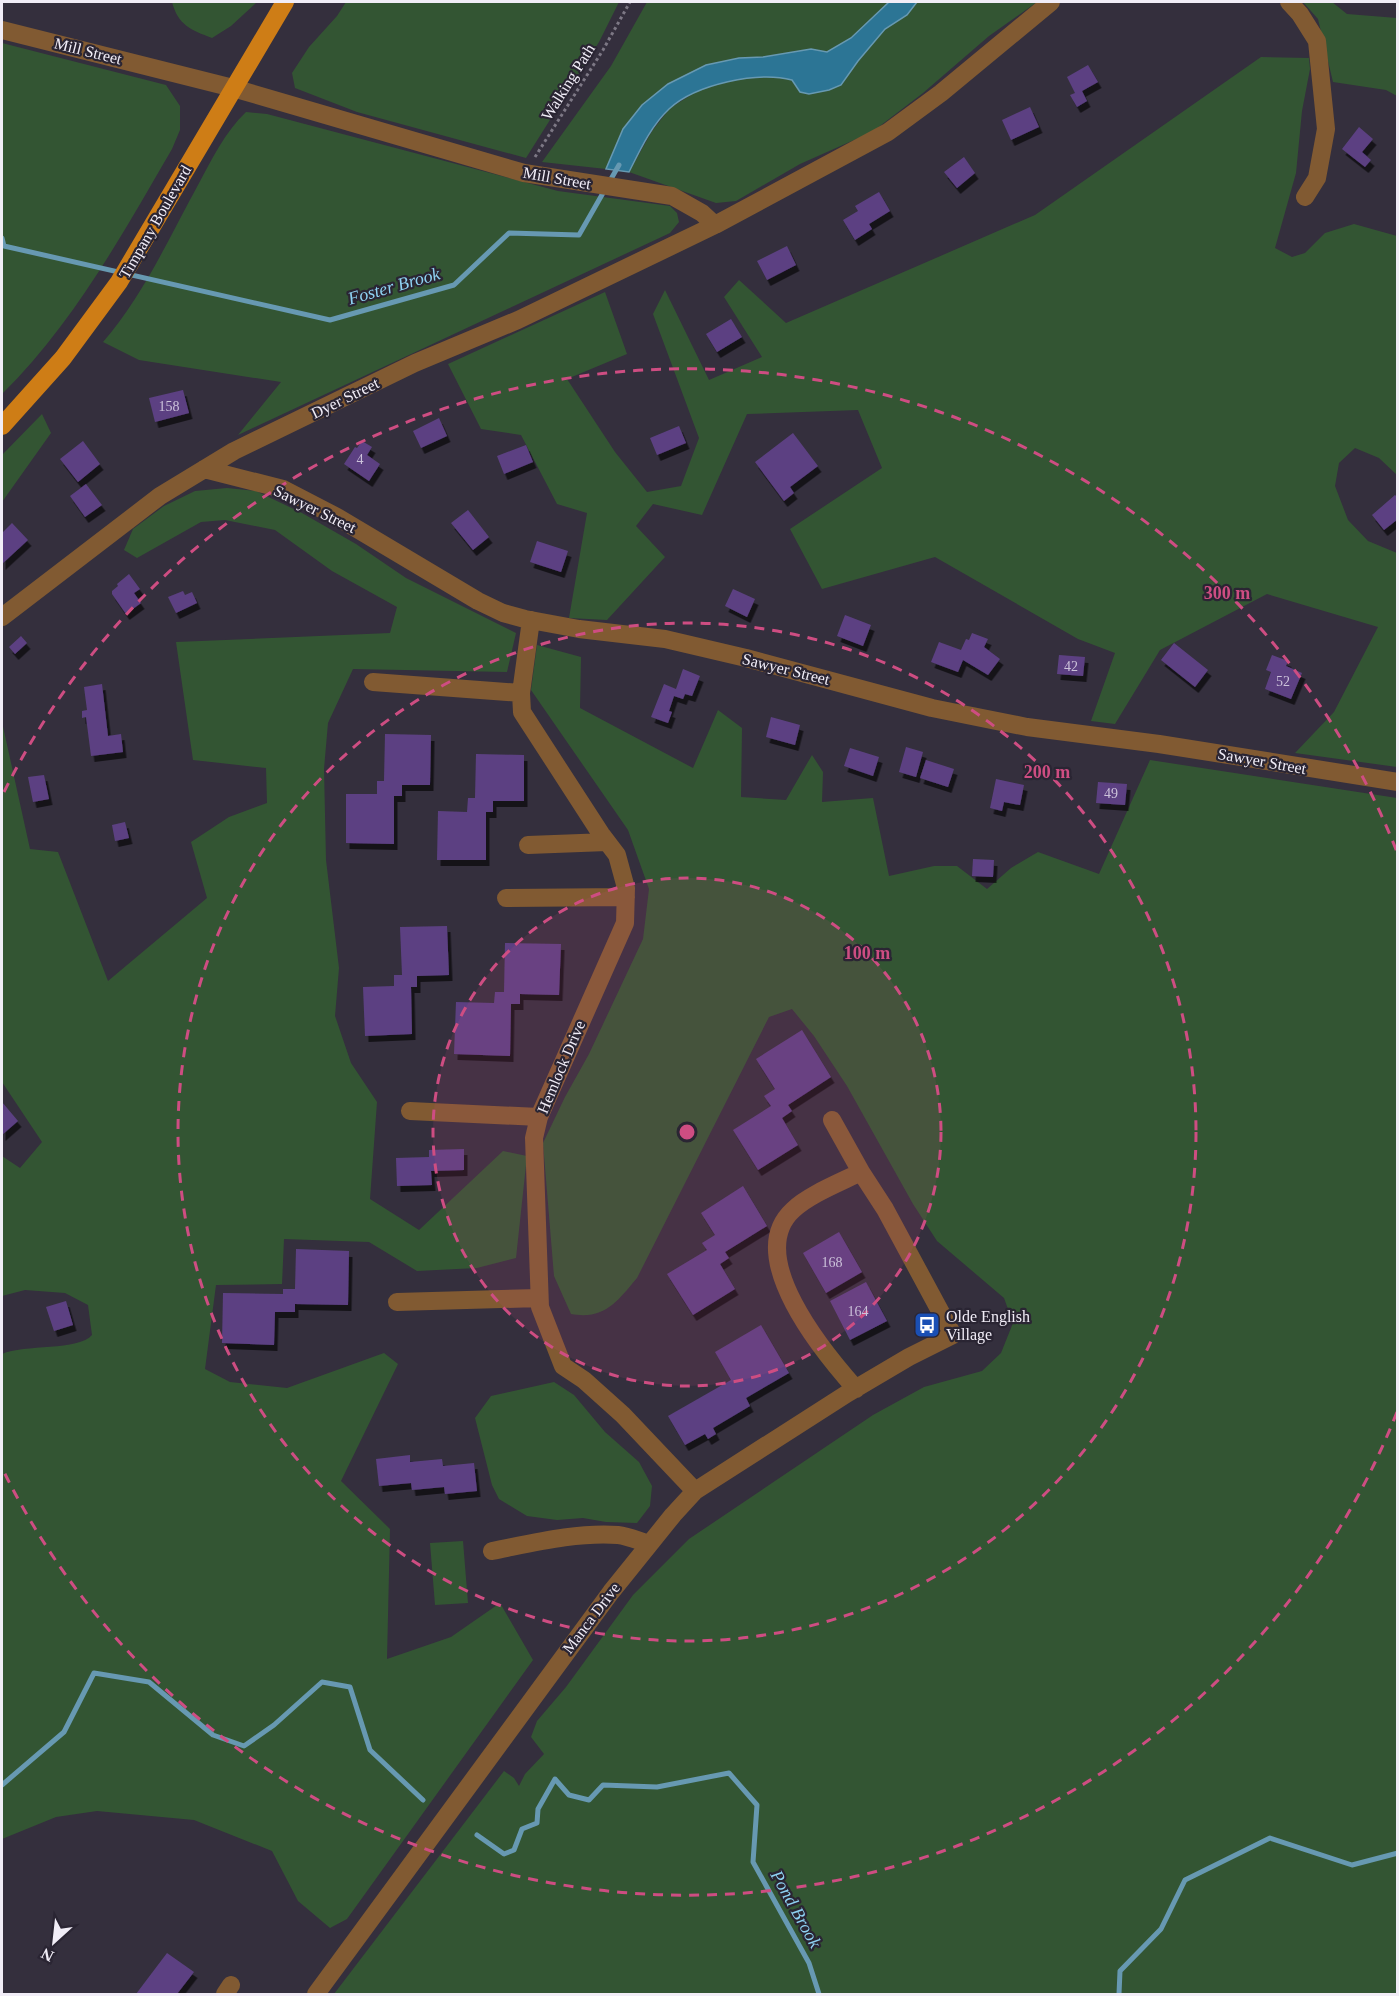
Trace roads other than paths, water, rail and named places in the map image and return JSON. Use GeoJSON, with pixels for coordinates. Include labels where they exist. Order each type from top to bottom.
{"type":"FeatureCollection","features":[{"type":"Feature","properties":{"kind":"main road","name":"Timpany Boulevard"},"geometry":{"type":"LineString","coordinates":[[2,426],[63,358],[119,282],[285,2]]}},
{"type":"Feature","properties":{"kind":"street"},"geometry":{"type":"LineString","coordinates":[[715,225],[888,132],[941,93],[1051,2]]}},
{"type":"Feature","properties":{"kind":"street"},"geometry":{"type":"LineString","coordinates":[[1289,2],[1300,14],[1317,41],[1326,129],[1317,178],[1305,197]]}},
{"type":"Feature","properties":{"kind":"street","name":"Mill Street"},"geometry":{"type":"LineString","coordinates":[[2,30],[233,88],[524,173],[672,196],[702,213],[715,225]]}},
{"type":"Feature","properties":{"kind":"street","name":"Dyer Street"},"geometry":{"type":"LineString","coordinates":[[2,617],[160,496],[234,451],[414,363],[518,320],[715,225]]}},
{"type":"Feature","properties":{"kind":"street","name":"Sawyer Street"},"geometry":{"type":"LineString","coordinates":[[204,469],[283,489],[337,517],[471,597],[503,613],[579,629],[665,639],[932,708],[1027,727],[1159,744],[1398,782]]}},
{"type":"Feature","properties":{"kind":"street","name":"Hemlock Drive"},"geometry":{"type":"LineString","coordinates":[[531,620],[521,693],[522,712],[617,855],[626,888],[625,923],[539,1117],[534,1138],[540,1307],[563,1366],[584,1380],[617,1410],[695,1491]]}},
{"type":"Feature","properties":{"kind":"street"},"geometry":{"type":"LineString","coordinates":[[373,682],[521,693]]}},
{"type":"Feature","properties":{"kind":"street"},"geometry":{"type":"LineString","coordinates":[[528,845],[607,842]]}},
{"type":"Feature","properties":{"kind":"street"},"geometry":{"type":"LineString","coordinates":[[506,898],[626,897]]}},
{"type":"Feature","properties":{"kind":"street"},"geometry":{"type":"LineString","coordinates":[[410,1111],[539,1117]]}},
{"type":"Feature","properties":{"kind":"street"},"geometry":{"type":"LineString","coordinates":[[832,1120],[861,1172],[808,1199],[793,1210],[782,1226],[777,1244],[780,1274],[789,1293],[829,1359],[855,1389]]}},
{"type":"Feature","properties":{"kind":"street","name":"Manca Drive"},"geometry":{"type":"LineString","coordinates":[[316,1995],[611,1592],[695,1491],[855,1389],[909,1357],[953,1335],[885,1209],[861,1172]]}},
{"type":"Feature","properties":{"kind":"street"},"geometry":{"type":"LineString","coordinates":[[398,1302],[539,1298]]}},
{"type":"Feature","properties":{"kind":"street"},"geometry":{"type":"LineString","coordinates":[[492,1551],[549,1540],[586,1536],[620,1535],[649,1544]]}},
{"type":"Feature","properties":{"kind":"water"},"geometry":{"type":"Polygon","coordinates":[[[889,2],[917,2],[907,15],[885,29],[841,85],[809,94],[800,92],[792,80],[778,78],[745,79],[711,86],[681,100],[669,109],[646,139],[629,172],[606,169],[623,129],[642,105],[668,84],[706,65],[739,58],[763,57],[811,49],[827,52],[851,38],[889,2]]]}},
{"type":"Feature","properties":{"kind":"waterway","name":"Foster Brook"},"geometry":{"type":"LineString","coordinates":[[2,238],[4,246],[330,320],[454,285],[509,233],[579,235],[619,165]]}},
{"type":"Feature","properties":{"kind":"waterway","name":"Pond Brook"},"geometry":{"type":"LineString","coordinates":[[2,1785],[64,1732],[94,1673],[149,1682],[213,1735],[244,1746],[274,1725],[322,1682],[350,1687],[370,1750],[423,1800]]}},
{"type":"Feature","properties":{"kind":"waterway","name":"Pond Brook"},"geometry":{"type":"LineString","coordinates":[[477,1835],[504,1854],[514,1850],[522,1829],[537,1823],[538,1809],[555,1779],[569,1795],[589,1800],[603,1785],[657,1787],[729,1773],[757,1805],[753,1862],[809,1963],[819,1994]]}},
{"type":"Feature","properties":{"kind":"waterway","name":"Pond Brook"},"geometry":{"type":"LineString","coordinates":[[1119,1994],[1120,1971],[1161,1929],[1185,1880],[1270,1838],[1352,1865],[1398,1853]]}},
{"type":"Feature","properties":{"kind":"place","name":"Olde English Village"},"geometry":{"type":"Point","coordinates":[927,1325]}}]}
